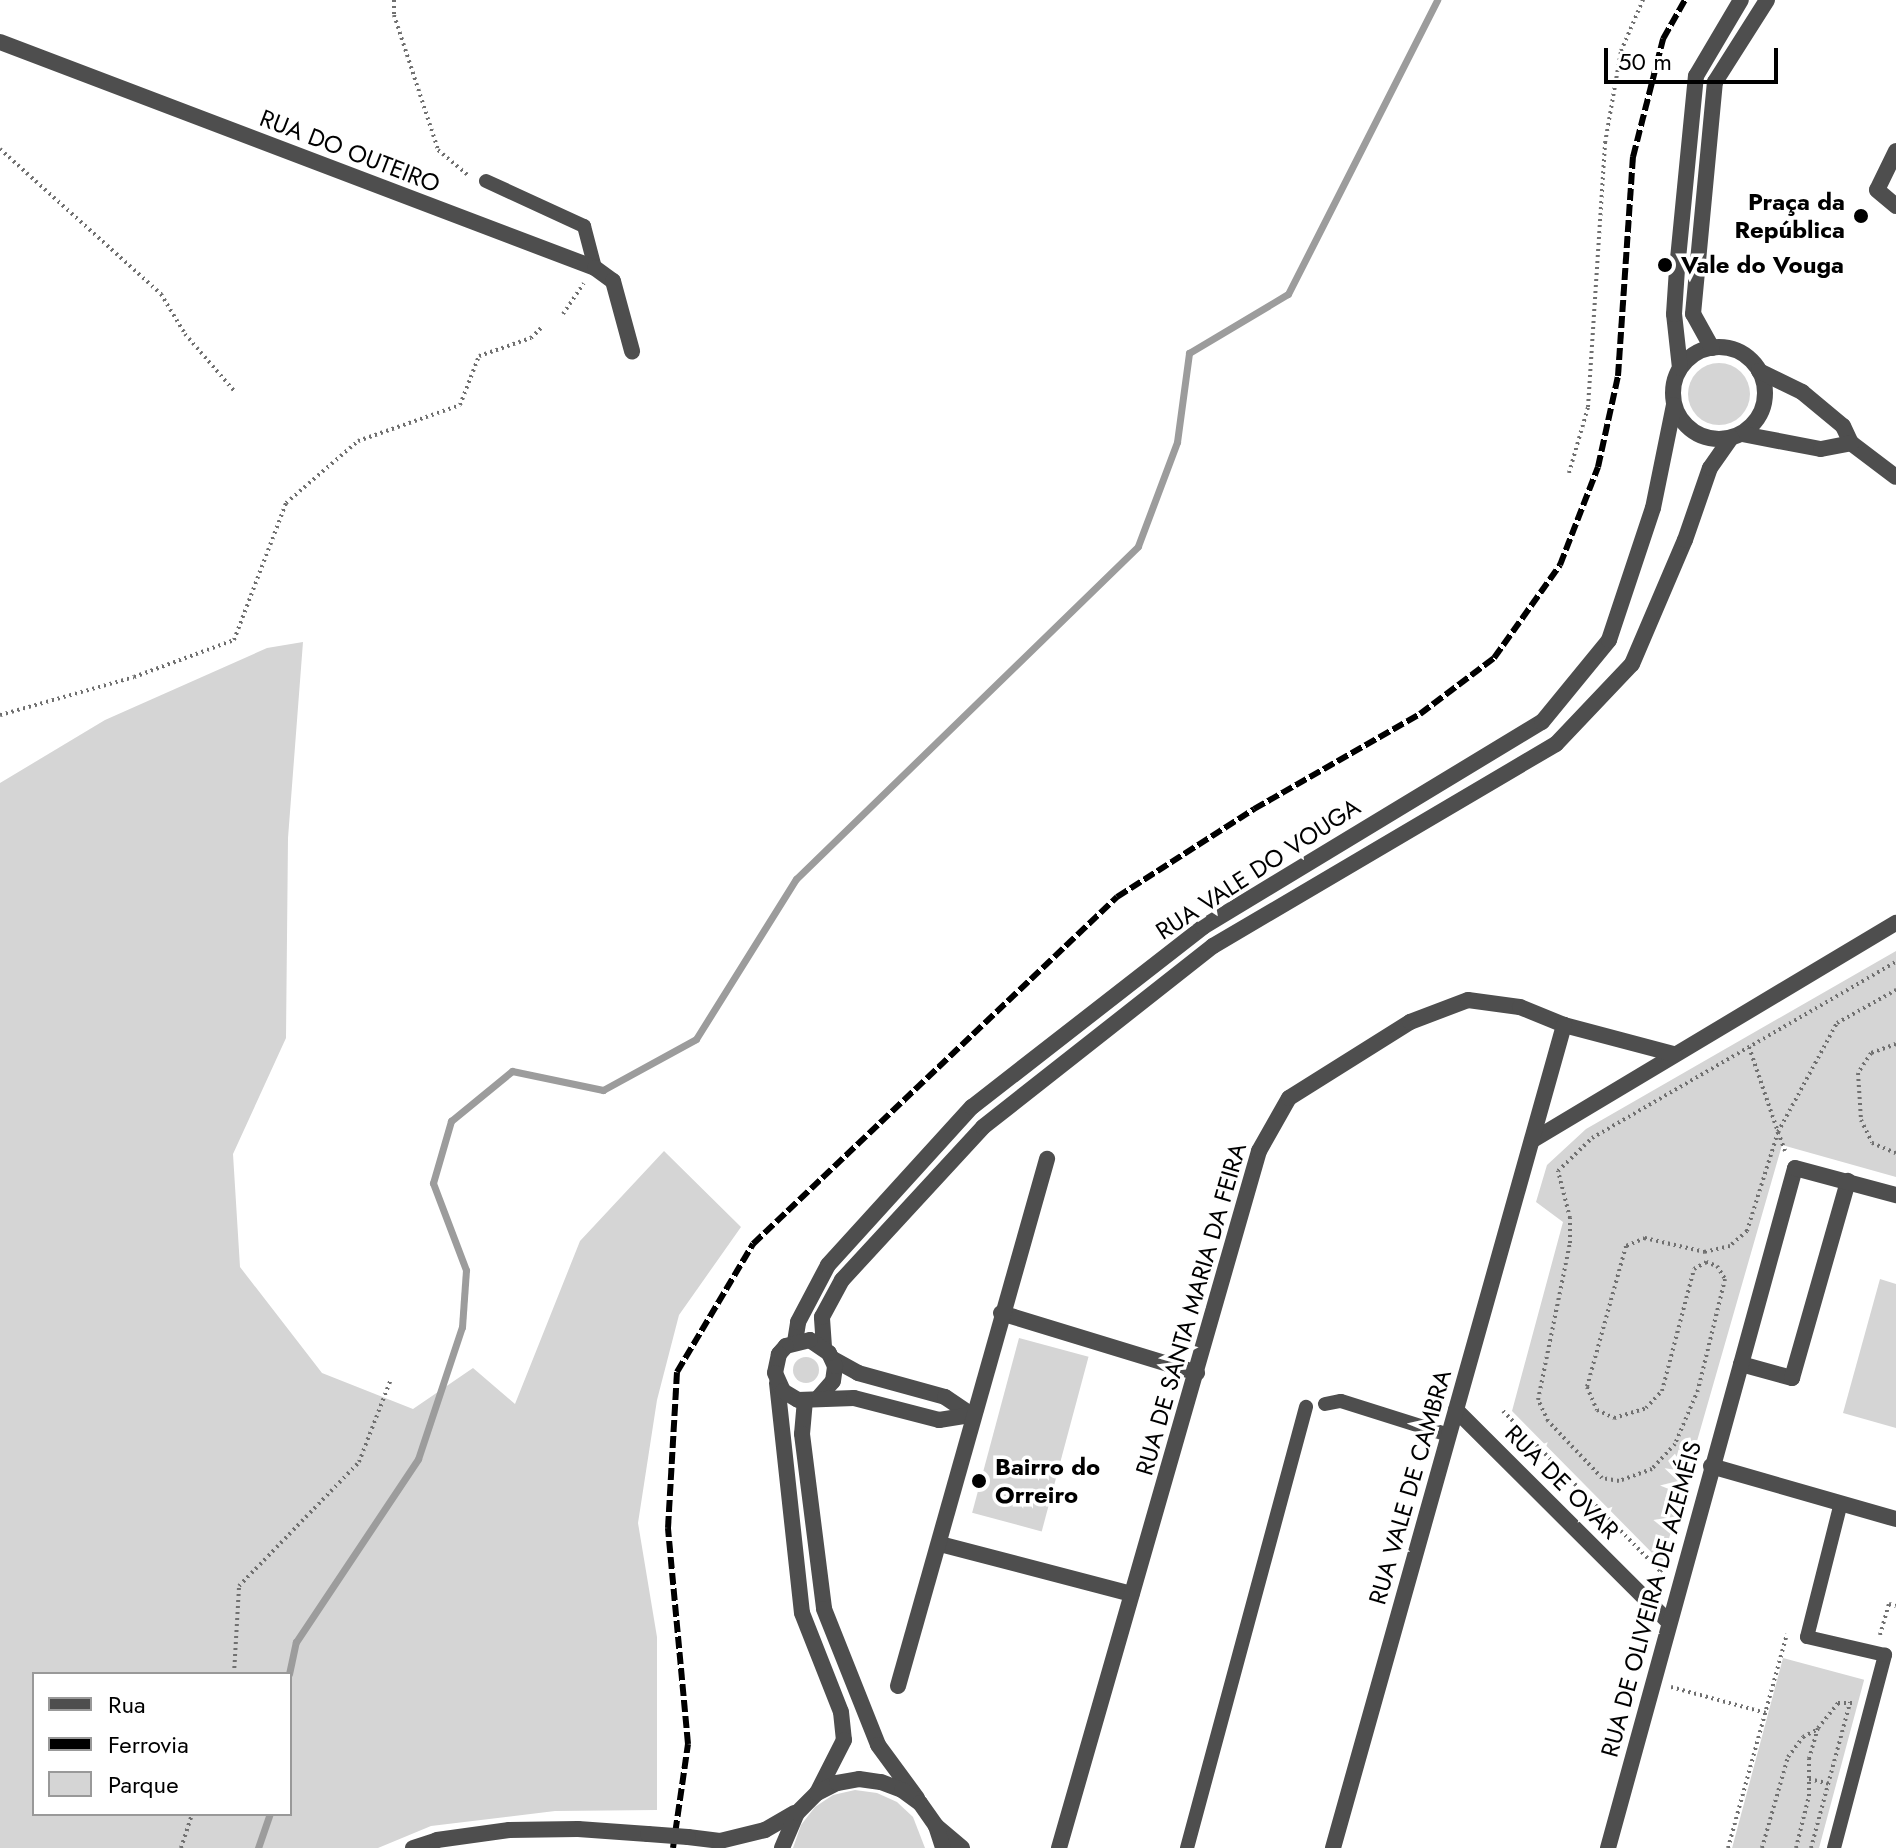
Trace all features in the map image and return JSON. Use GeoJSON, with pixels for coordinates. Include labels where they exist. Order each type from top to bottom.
{"type":"FeatureCollection","features":[{"type":"Feature","properties":{"kind":"street","name":"RUA VALE DO VOUGA"},"geometry":{"type":"LineString","coordinates":[[782,1848],[797,1813],[817,1793],[844,1740],[841,1712],[802,1613],[775,1373],[779,1354],[795,1342],[798,1322],[828,1265],[972,1107],[1203,927],[1542,722],[1609,640],[1653,508],[1674,405],[1675,379],[1680,368],[1674,314],[1696,76],[1741,0]]}},
{"type":"Feature","properties":{"kind":"street"},"geometry":{"type":"LineString","coordinates":[[1712,348],[1693,314],[1715,82],[1767,0]]}},
{"type":"Feature","properties":{"kind":"street","name":"RUA DO OUTEIRO"},"geometry":{"type":"LineString","coordinates":[[0,42],[595,268]]}},
{"type":"Feature","properties":{"kind":"street"},"geometry":{"type":"LineString","coordinates":[[1896,151],[1877,190],[1896,206]]}},
{"type":"Feature","properties":{"kind":"street"},"geometry":{"type":"LineString","coordinates":[[595,268],[613,281],[632,351]]}},
{"type":"Feature","properties":{"kind":"street"},"geometry":{"type":"LineString","coordinates":[[1680,368],[1689,358],[1712,348],[1739,352],[1759,371],[1802,392],[1843,426],[1851,443],[1896,477]]}},
{"type":"Feature","properties":{"kind":"street","name":"RUA VALE DO VOUGA"},"geometry":{"type":"LineString","coordinates":[[943,1848],[936,1826],[878,1745],[824,1609],[802,1434],[812,1398],[833,1381],[822,1317],[842,1280],[983,1127],[1213,946],[1556,744],[1632,664],[1685,540],[1710,468],[1736,436],[1753,425],[1765,399],[1759,371]]}},
{"type":"Feature","properties":{"kind":"street"},"geometry":{"type":"LineString","coordinates":[[1674,405],[1687,427],[1697,434],[1736,436],[1821,449],[1851,443]]}},
{"type":"Feature","properties":{"kind":"street"},"geometry":{"type":"LineString","coordinates":[[1533,1140],[1896,923]]}},
{"type":"Feature","properties":{"kind":"street","name":"RUA DE SANTA MARIA DA FEIRA"},"geometry":{"type":"LineString","coordinates":[[1059,1848],[1259,1151],[1289,1098],[1410,1022],[1468,1000],[1520,1007],[1564,1025],[1674,1054]]}},
{"type":"Feature","properties":{"kind":"street","name":"RUA VALE DE CAMBRA"},"geometry":{"type":"LineString","coordinates":[[1333,1848],[1564,1025]]}},
{"type":"Feature","properties":{"kind":"street"},"geometry":{"type":"LineString","coordinates":[[898,1686],[940,1544],[972,1415],[1047,1159]]}},
{"type":"Feature","properties":{"kind":"street","name":"RUA DE OLIVEIRA DE AZEMÉIS"},"geometry":{"type":"LineString","coordinates":[[1608,1848],[1795,1168],[1848,1181]]}},
{"type":"Feature","properties":{"kind":"street"},"geometry":{"type":"LineString","coordinates":[[1741,1364],[1792,1378],[1848,1181],[1896,1195]]}},
{"type":"Feature","properties":{"kind":"street"},"geometry":{"type":"LineString","coordinates":[[1001,1313],[1197,1373]]}},
{"type":"Feature","properties":{"kind":"street"},"geometry":{"type":"LineString","coordinates":[[795,1342],[810,1340],[858,1373],[945,1397],[972,1415]]}},
{"type":"Feature","properties":{"kind":"street"},"geometry":{"type":"LineString","coordinates":[[777,1383],[791,1397],[854,1398],[939,1420],[972,1415]]}},
{"type":"Feature","properties":{"kind":"street","name":"RUA DE OVAR"},"geometry":{"type":"LineString","coordinates":[[1456,1410],[1668,1621]]}},
{"type":"Feature","properties":{"kind":"street"},"geometry":{"type":"LineString","coordinates":[[1711,1466],[1896,1519]]}},
{"type":"Feature","properties":{"kind":"street"},"geometry":{"type":"LineString","coordinates":[[940,1544],[1132,1594]]}},
{"type":"Feature","properties":{"kind":"street","name":"RUA VALE DO VOUGA"},"geometry":{"type":"LineString","coordinates":[[817,1793],[837,1783],[859,1779],[881,1782],[902,1790],[920,1803]]}},
{"type":"Feature","properties":{"kind":"street"},"geometry":{"type":"LineString","coordinates":[[413,1848],[437,1840],[509,1830],[578,1829],[720,1841],[765,1830],[797,1813]]}},
{"type":"Feature","properties":{"kind":"street"},"geometry":{"type":"LineString","coordinates":[[936,1826],[962,1848]]}},
{"type":"Feature","properties":{"kind":"lane"},"geometry":{"type":"LineString","coordinates":[[486,181],[584,226],[595,268]]}},
{"type":"Feature","properties":{"kind":"lane"},"geometry":{"type":"LineString","coordinates":[[1325,1404],[1341,1401],[1449,1435]]}},
{"type":"Feature","properties":{"kind":"lane"},"geometry":{"type":"LineString","coordinates":[[1187,1848],[1306,1407]]}},
{"type":"Feature","properties":{"kind":"lane"},"geometry":{"type":"LineString","coordinates":[[1834,1848],[1885,1655],[1807,1637],[1841,1503]]}},
{"type":"Feature","properties":{"kind":"path"},"geometry":{"type":"LineString","coordinates":[[394,0],[394,15],[438,150],[471,177],[486,181]]}},
{"type":"Feature","properties":{"kind":"path"},"geometry":{"type":"LineString","coordinates":[[1569,473],[1588,407],[1605,143],[1621,51],[1643,0]]}},
{"type":"Feature","properties":{"kind":"path"},"geometry":{"type":"LineString","coordinates":[[0,149],[161,294],[185,334],[235,392]]}},
{"type":"Feature","properties":{"kind":"path"},"geometry":{"type":"LineString","coordinates":[[563,314],[595,268]]}},
{"type":"Feature","properties":{"kind":"path"},"geometry":{"type":"LineString","coordinates":[[0,715],[134,677],[234,640],[286,503],[358,441],[460,405],[479,356],[531,338],[543,326]]}},
{"type":"Feature","properties":{"kind":"path"},"geometry":{"type":"LineString","coordinates":[[1896,962],[1592,1138],[1558,1171],[1570,1218],[1570,1243],[1538,1400],[1548,1421],[1602,1478],[1619,1481],[1652,1469],[1675,1444],[1698,1390],[1725,1279],[1717,1266],[1706,1262],[1694,1269],[1662,1391],[1646,1408],[1614,1418],[1597,1410],[1587,1387],[1626,1246],[1645,1238],[1705,1252],[1730,1246],[1747,1231],[1778,1132],[1837,1023],[1896,990]]}},
{"type":"Feature","properties":{"kind":"path"},"geometry":{"type":"LineString","coordinates":[[1896,1044],[1871,1053],[1858,1073],[1861,1120],[1872,1143],[1896,1153]]}},
{"type":"Feature","properties":{"kind":"path"},"geometry":{"type":"LineString","coordinates":[[1749,1047],[1785,1151]]}},
{"type":"Feature","properties":{"kind":"path"},"geometry":{"type":"LineString","coordinates":[[234,1672],[239,1586],[359,1462],[391,1379]]}},
{"type":"Feature","properties":{"kind":"path"},"geometry":{"type":"LineString","coordinates":[[1503,1411],[1660,1571]]}},
{"type":"Feature","properties":{"kind":"path"},"geometry":{"type":"LineString","coordinates":[[1881,1629],[1889,1604],[1896,1606]]}},
{"type":"Feature","properties":{"kind":"path"},"geometry":{"type":"LineString","coordinates":[[1728,1848],[1789,1627]]}},
{"type":"Feature","properties":{"kind":"path"},"geometry":{"type":"LineString","coordinates":[[1665,1686],[1766,1713]]}},
{"type":"Feature","properties":{"kind":"path"},"geometry":{"type":"LineString","coordinates":[[1811,1848],[1850,1702]]}},
{"type":"Feature","properties":{"kind":"path"},"geometry":{"type":"LineString","coordinates":[[1762,1848],[1788,1757],[1803,1737],[1818,1728],[1838,1703],[1872,1704]]}},
{"type":"Feature","properties":{"kind":"path"},"geometry":{"type":"LineString","coordinates":[[1796,1848],[1809,1796],[1809,1759],[1818,1728]]}},
{"type":"Feature","properties":{"kind":"path"},"geometry":{"type":"LineString","coordinates":[[1809,1779],[1849,1790]]}},
{"type":"Feature","properties":{"kind":"path"},"geometry":{"type":"LineString","coordinates":[[181,1848],[191,1816]]}},
{"type":"Feature","properties":{"kind":"green space"},"geometry":{"type":"Polygon","coordinates":[[[1713,363],[1725,363],[1741,372],[1748,382],[1748,406],[1741,416],[1725,425],[1713,425],[1693,411],[1688,400],[1688,388],[1702,368],[1713,363]]]}},
{"type":"Feature","properties":{"kind":"green space"},"geometry":{"type":"Polygon","coordinates":[[[303,642],[288,838],[286,1038],[233,1154],[240,1267],[322,1373],[413,1409],[473,1368],[515,1404],[580,1241],[664,1151],[741,1227],[679,1315],[657,1400],[638,1523],[657,1637],[657,1810],[555,1811],[431,1826],[378,1848],[0,1848],[0,783],[105,720],[267,648],[303,642]]]}},
{"type":"Feature","properties":{"kind":"green space"},"geometry":{"type":"Polygon","coordinates":[[[1896,951],[1896,1177],[1782,1145],[1662,1563],[1512,1411],[1563,1222],[1536,1202],[1547,1165],[1586,1129],[1896,951]]]}},
{"type":"Feature","properties":{"kind":"green space"},"geometry":{"type":"Polygon","coordinates":[[[1880,1279],[1896,1284],[1896,1428],[1843,1413],[1880,1279]]]}},
{"type":"Feature","properties":{"kind":"green space"},"geometry":{"type":"Polygon","coordinates":[[[1019,1338],[1089,1357],[1042,1531],[972,1513],[1019,1338]]]}},
{"type":"Feature","properties":{"kind":"green space"},"geometry":{"type":"Polygon","coordinates":[[[806,1357],[815,1361],[819,1370],[815,1379],[806,1383],[797,1379],[793,1370],[797,1361],[806,1357]]]}},
{"type":"Feature","properties":{"kind":"green space"},"geometry":{"type":"Polygon","coordinates":[[[1783,1658],[1864,1680],[1819,1848],[1732,1848],[1783,1658]]]}},
{"type":"Feature","properties":{"kind":"green space"},"geometry":{"type":"Polygon","coordinates":[[[855,1790],[877,1793],[897,1802],[913,1817],[925,1848],[793,1848],[801,1825],[815,1807],[833,1795],[855,1790]]]}},
{"type":"Feature","properties":{"kind":"waterway"},"geometry":{"type":"LineString","coordinates":[[289,1672],[296,1642],[418,1459],[462,1327],[466,1270],[433,1183],[451,1121],[512,1071],[603,1090],[696,1039],[796,879],[1138,546],[1177,442],[1189,353],[1288,294],[1437,0]]}},
{"type":"Feature","properties":{"kind":"waterway"},"geometry":{"type":"LineString","coordinates":[[258,1848],[269,1816]]}},
{"type":"Feature","properties":{"kind":"railway"},"geometry":{"type":"LineString","coordinates":[[673,1848],[688,1744],[668,1528],[677,1372],[753,1244],[1117,897],[1254,809],[1420,714],[1494,658],[1560,565],[1598,467],[1618,376],[1633,157],[1663,39],[1685,0]]}},
{"type":"Feature","properties":{"kind":"place","name":"Praça da República"},"geometry":{"type":"Point","coordinates":[1861,216]}},
{"type":"Feature","properties":{"kind":"place","name":"Vale do Vouga"},"geometry":{"type":"Point","coordinates":[1665,265]}},
{"type":"Feature","properties":{"kind":"place","name":"Bairro do Orreiro"},"geometry":{"type":"Point","coordinates":[979,1481]}}]}
